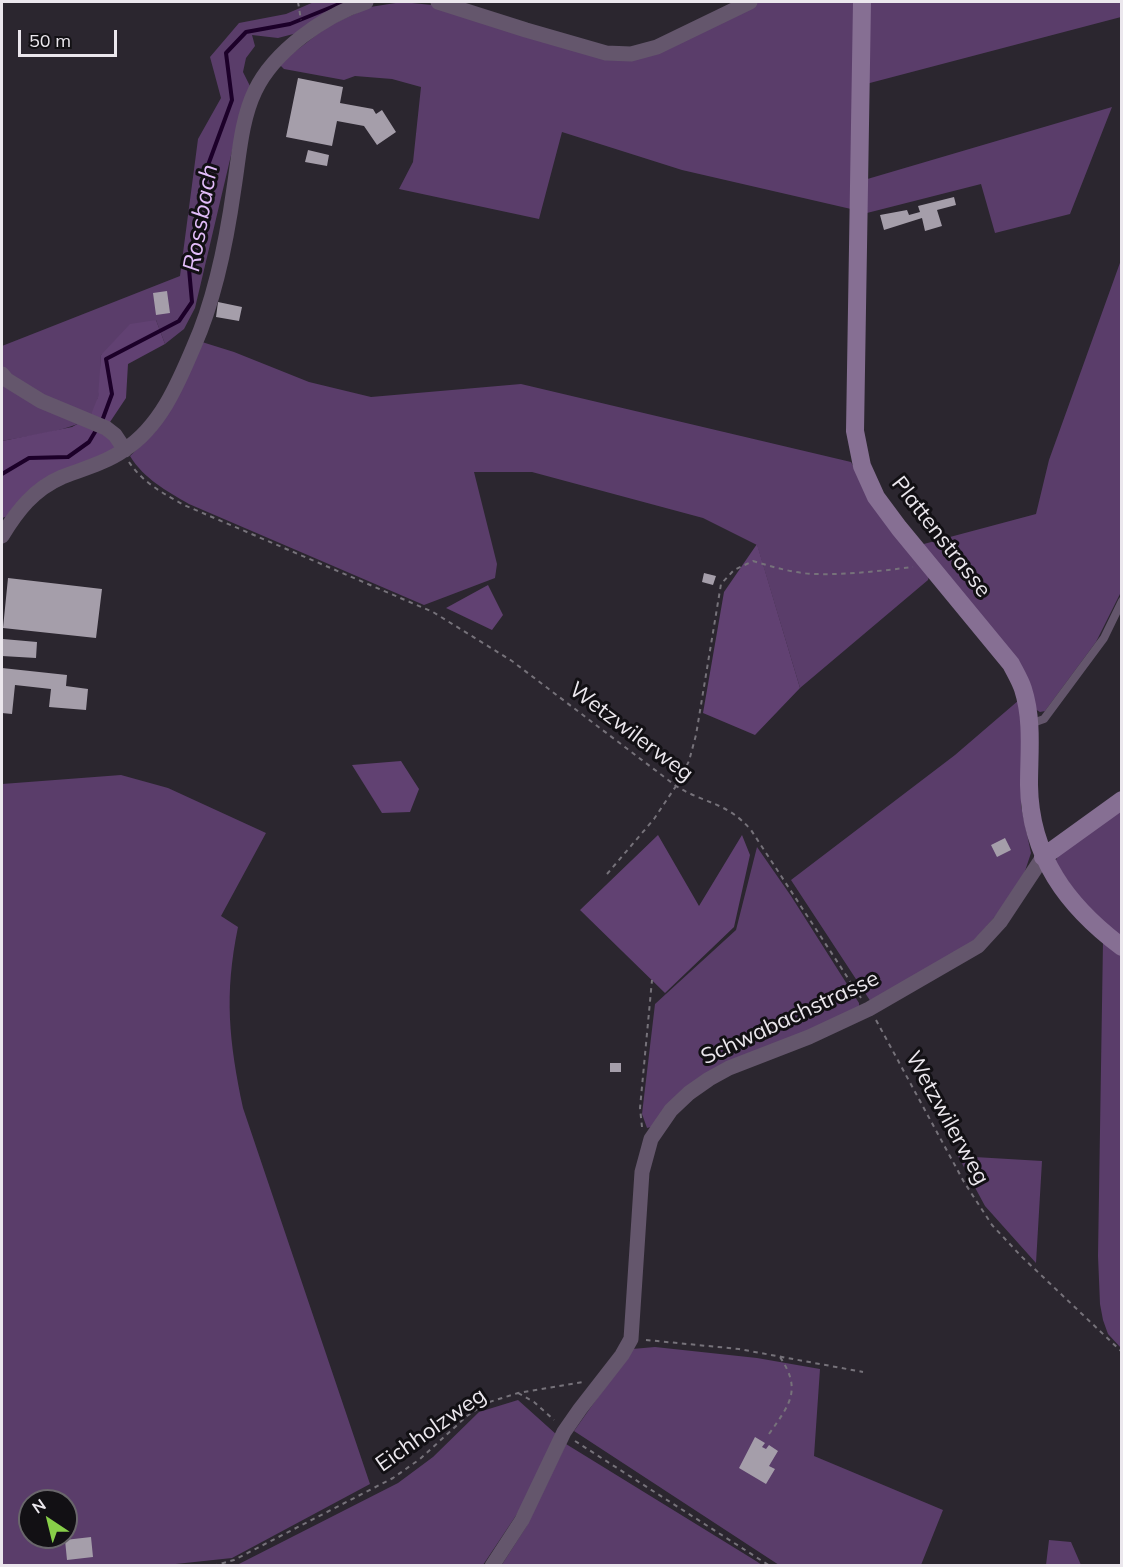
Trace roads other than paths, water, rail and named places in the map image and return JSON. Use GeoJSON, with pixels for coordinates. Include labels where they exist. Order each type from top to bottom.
{"type":"FeatureCollection","features":[{"type":"Feature","properties":{"kind":"street"},"geometry":{"type":"LineString","coordinates":[[2,536],[15,514],[36,492],[60,478],[96,465],[125,450],[152,426],[171,397],[196,344],[224,240],[246,118],[254,92],[268,69],[292,45],[332,17],[366,2]]}},
{"type":"Feature","properties":{"kind":"street"},"geometry":{"type":"LineString","coordinates":[[438,2],[594,50],[619,54],[657,47],[750,2]]}},
{"type":"Feature","properties":{"kind":"street","name":"Plattenstrasse"},"geometry":{"type":"LineString","coordinates":[[861,2],[855,431],[862,466],[876,497],[1011,664],[1023,689],[1030,724],[1029,788],[1033,824],[1043,857],[1061,887],[1081,911],[1099,930],[1122,947]]}},
{"type":"Feature","properties":{"kind":"street"},"geometry":{"type":"LineString","coordinates":[[2,374],[7,380],[41,401],[100,425],[115,435],[125,450]]}},
{"type":"Feature","properties":{"kind":"street"},"geometry":{"type":"LineString","coordinates":[[1043,857],[1122,800]]}},
{"type":"Feature","properties":{"kind":"street","name":"Schwabachstrasse"},"geometry":{"type":"LineString","coordinates":[[492,1566],[522,1520],[564,1432],[609,1373],[631,1339],[642,1172],[651,1139],[671,1110],[709,1079],[729,1068],[809,1037],[869,1009],[978,946],[1000,922],[1043,857]]}},
{"type":"Feature","properties":{"kind":"lane"},"geometry":{"type":"LineString","coordinates":[[1030,724],[1044,719],[1051,710],[1104,638],[1122,602]]}},
{"type":"Feature","properties":{"kind":"waterway","name":"Rossbach"},"geometry":{"type":"LineString","coordinates":[[102,421],[112,394],[106,359],[179,321],[192,302],[189,269],[204,176],[232,100],[226,53],[246,32],[290,24],[344,2]]}},
{"type":"Feature","properties":{"kind":"waterway","name":"Rossbach"},"geometry":{"type":"LineString","coordinates":[[2,474],[29,458],[68,457],[89,442],[98,427]]}}]}
